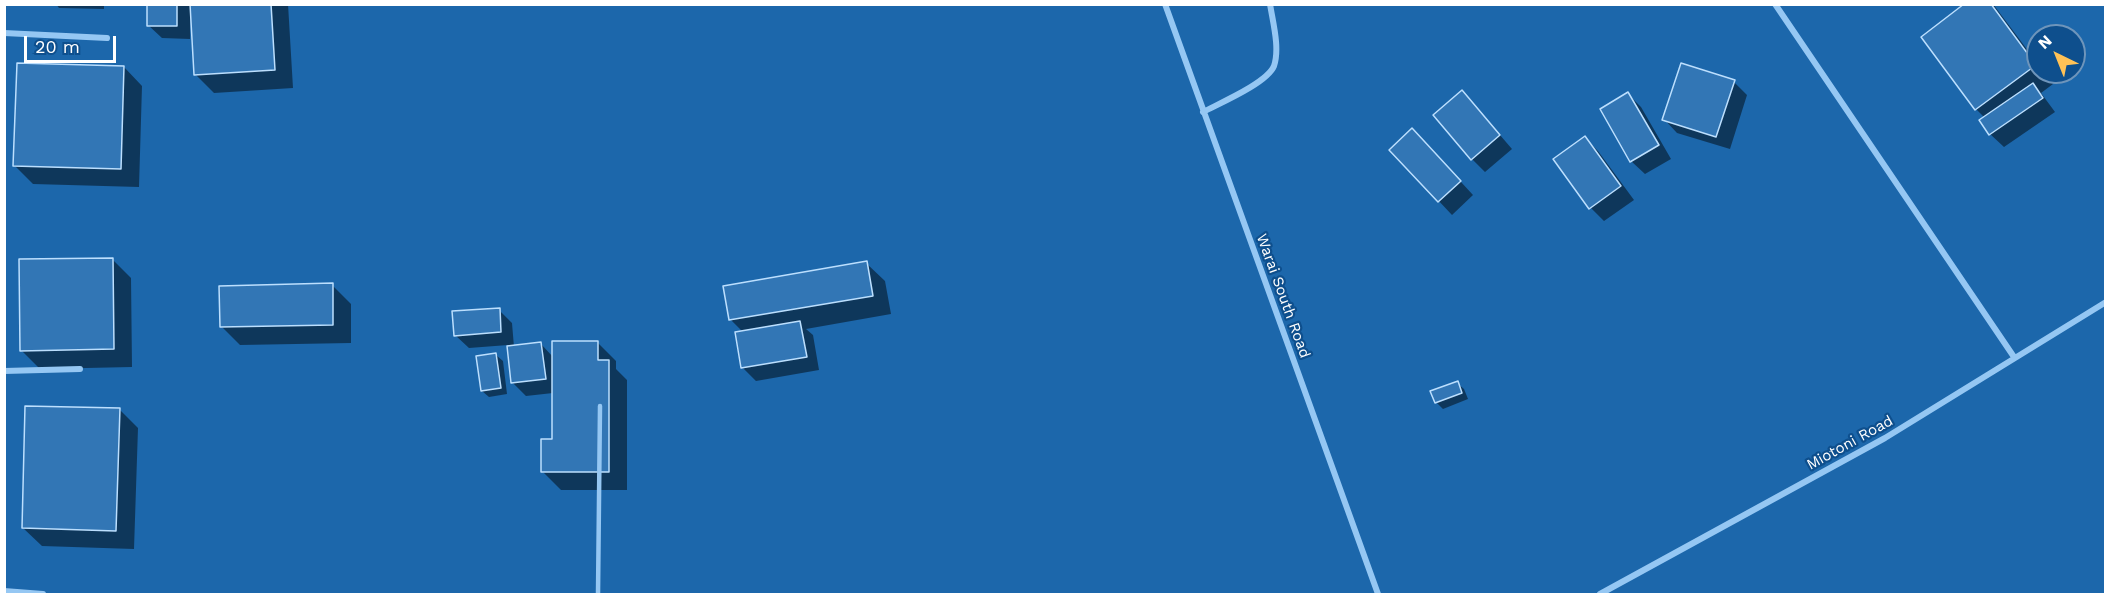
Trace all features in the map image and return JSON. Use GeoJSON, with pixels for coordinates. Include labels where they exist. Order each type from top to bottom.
{"type":"FeatureCollection","features":[{"type":"Feature","properties":{"kind":"street","name":"Warai South Road"},"geometry":{"type":"LineString","coordinates":[[1165,4],[1378,594]]}},
{"type":"Feature","properties":{"kind":"street"},"geometry":{"type":"LineString","coordinates":[[1203,112],[1261,80],[1275,64],[1276,45],[1270,4]]}},
{"type":"Feature","properties":{"kind":"street"},"geometry":{"type":"LineString","coordinates":[[1775,4],[2014,357]]}},
{"type":"Feature","properties":{"kind":"street"},"geometry":{"type":"LineString","coordinates":[[4,33],[106,38]]}},
{"type":"Feature","properties":{"kind":"street","name":"Miotoni Road"},"geometry":{"type":"LineString","coordinates":[[1600,594],[1885,438],[2106,302]]}},
{"type":"Feature","properties":{"kind":"street"},"geometry":{"type":"LineString","coordinates":[[4,371],[80,369]]}},
{"type":"Feature","properties":{"kind":"street"},"geometry":{"type":"LineString","coordinates":[[4,591],[43,594]]}},
{"type":"Feature","properties":{"kind":"lane"},"geometry":{"type":"LineString","coordinates":[[598,594],[600,405]]}},
{"type":"Feature","properties":{"kind":"shaded area"},"geometry":{"type":"Polygon","coordinates":[[[4,5],[2105,5],[2105,594],[5,594],[4,5]]]}},
{"type":"Feature","properties":{"kind":"building"},"geometry":{"type":"Polygon","coordinates":[[[147,4],[177,4],[177,26],[147,26],[147,4]]]}},
{"type":"Feature","properties":{"kind":"building"},"geometry":{"type":"Polygon","coordinates":[[[190,4],[271,4],[275,70],[194,75],[190,4]]]}},
{"type":"Feature","properties":{"kind":"building"},"geometry":{"type":"Polygon","coordinates":[[[1964,4],[1991,4],[2026,51],[2026,72],[1975,110],[1921,37],[1964,4]]]}},
{"type":"Feature","properties":{"kind":"building"},"geometry":{"type":"Polygon","coordinates":[[[17,63],[124,66],[121,169],[13,166],[17,63]]]}},
{"type":"Feature","properties":{"kind":"building"},"geometry":{"type":"Polygon","coordinates":[[[1681,63],[1735,80],[1716,137],[1662,120],[1681,63]]]}},
{"type":"Feature","properties":{"kind":"building"},"geometry":{"type":"Polygon","coordinates":[[[2032,84],[2043,98],[1989,135],[1979,120],[2032,84]]]}},
{"type":"Feature","properties":{"kind":"building"},"geometry":{"type":"Polygon","coordinates":[[[1462,90],[1500,135],[1471,160],[1433,115],[1462,90]]]}},
{"type":"Feature","properties":{"kind":"building"},"geometry":{"type":"Polygon","coordinates":[[[1628,92],[1659,145],[1630,162],[1600,109],[1628,92]]]}},
{"type":"Feature","properties":{"kind":"building"},"geometry":{"type":"Polygon","coordinates":[[[1412,128],[1461,181],[1438,202],[1389,150],[1412,128]]]}},
{"type":"Feature","properties":{"kind":"building"},"geometry":{"type":"Polygon","coordinates":[[[1585,136],[1621,186],[1589,209],[1553,159],[1585,136]]]}},
{"type":"Feature","properties":{"kind":"building"},"geometry":{"type":"Polygon","coordinates":[[[113,258],[114,349],[20,351],[19,259],[113,258]]]}},
{"type":"Feature","properties":{"kind":"building"},"geometry":{"type":"Polygon","coordinates":[[[867,261],[873,296],[729,320],[723,286],[867,261]]]}},
{"type":"Feature","properties":{"kind":"building"},"geometry":{"type":"Polygon","coordinates":[[[333,283],[333,325],[220,327],[219,286],[333,283]]]}},
{"type":"Feature","properties":{"kind":"building"},"geometry":{"type":"Polygon","coordinates":[[[500,308],[501,332],[454,336],[452,311],[500,308]]]}},
{"type":"Feature","properties":{"kind":"building"},"geometry":{"type":"Polygon","coordinates":[[[800,321],[807,357],[741,368],[735,332],[800,321]]]}},
{"type":"Feature","properties":{"kind":"building"},"geometry":{"type":"Polygon","coordinates":[[[552,341],[598,341],[598,360],[609,360],[609,472],[541,472],[541,439],[552,439],[552,341]]]}},
{"type":"Feature","properties":{"kind":"building"},"geometry":{"type":"Polygon","coordinates":[[[541,342],[546,379],[511,383],[507,346],[541,342]]]}},
{"type":"Feature","properties":{"kind":"building"},"geometry":{"type":"Polygon","coordinates":[[[496,353],[501,388],[481,391],[476,356],[496,353]]]}},
{"type":"Feature","properties":{"kind":"building"},"geometry":{"type":"Polygon","coordinates":[[[1458,381],[1462,393],[1435,403],[1430,391],[1458,381]]]}},
{"type":"Feature","properties":{"kind":"building"},"geometry":{"type":"Polygon","coordinates":[[[25,406],[120,408],[116,531],[22,528],[25,406]]]}}]}
